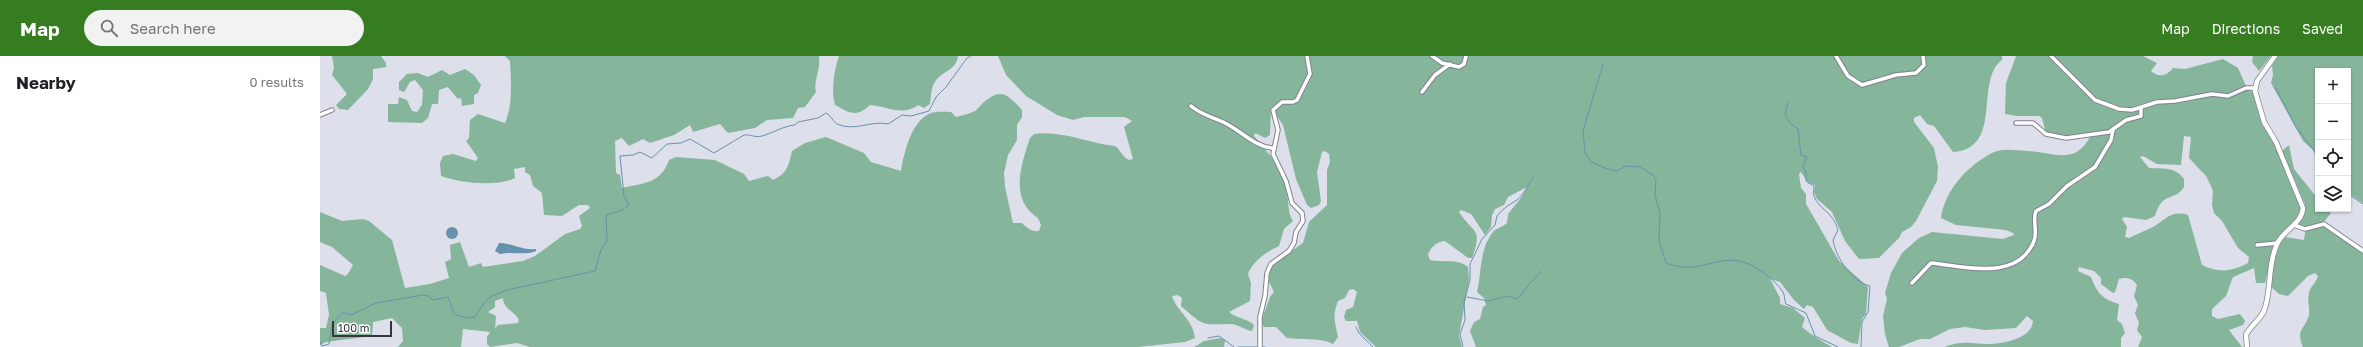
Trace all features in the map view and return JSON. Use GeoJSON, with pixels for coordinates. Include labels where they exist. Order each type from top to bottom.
{"type":"FeatureCollection","features":[{"type":"Feature","properties":{"kind":"street"},"geometry":{"type":"LineString","coordinates":[[1260,347],[1260,317],[1265,296],[1267,273],[1272,264],[1289,251],[1294,242],[1296,232],[1303,221],[1302,213],[1292,203],[1286,181],[1278,168],[1272,148],[1277,138],[1278,130],[1273,110],[1282,102],[1293,102],[1297,100],[1310,74],[1307,56]]}},
{"type":"Feature","properties":{"kind":"street"},"geometry":{"type":"LineString","coordinates":[[1432,56],[1442,63],[1461,67],[1466,56]]}},
{"type":"Feature","properties":{"kind":"street"},"geometry":{"type":"LineString","coordinates":[[1836,56],[1848,76],[1862,85],[1896,75],[1916,73],[1924,65],[1923,56]]}},
{"type":"Feature","properties":{"kind":"street"},"geometry":{"type":"LineString","coordinates":[[2051,56],[2095,100],[2119,109],[2132,110],[2157,102],[2175,101],[2212,94],[2228,96],[2246,88],[2256,88]]}},
{"type":"Feature","properties":{"kind":"street"},"geometry":{"type":"LineString","coordinates":[[2246,347],[2246,335],[2262,315],[2265,307],[2271,263],[2278,243],[2294,225],[2303,211],[2303,204],[2276,142],[2266,125],[2256,88],[2258,81],[2275,56]]}},
{"type":"Feature","properties":{"kind":"street"},"geometry":{"type":"LineString","coordinates":[[1422,92],[1435,75],[1450,64]]}},
{"type":"Feature","properties":{"kind":"street"},"geometry":{"type":"LineString","coordinates":[[1191,106],[1207,117],[1235,129],[1260,145],[1272,148]]}},
{"type":"Feature","properties":{"kind":"street"},"geometry":{"type":"LineString","coordinates":[[2016,123],[2033,123],[2046,134],[2060,138],[2077,138],[2113,130],[2126,120],[2141,116],[2141,108]]}},
{"type":"Feature","properties":{"kind":"street"},"geometry":{"type":"LineString","coordinates":[[320,115],[332,110]]}},
{"type":"Feature","properties":{"kind":"street"},"geometry":{"type":"LineString","coordinates":[[1912,283],[1931,263],[1980,269],[2002,268],[2019,262],[2034,241],[2036,211],[2055,200],[2064,188],[2095,167],[2111,140],[2113,130]]}},
{"type":"Feature","properties":{"kind":"street"},"geometry":{"type":"LineString","coordinates":[[2294,225],[2305,229],[2324,224],[2354,243],[2363,251]]}},
{"type":"Feature","properties":{"kind":"street"},"geometry":{"type":"LineString","coordinates":[[2257,245],[2278,243]]}},
{"type":"Feature","properties":{"kind":"green space"},"geometry":{"type":"Polygon","coordinates":[[[332,56],[381,56],[386,63],[386,67],[373,69],[373,79],[368,89],[348,110],[339,109],[336,105],[347,94],[332,75],[334,68],[332,56]]]}},
{"type":"Feature","properties":{"kind":"green space"},"geometry":{"type":"Polygon","coordinates":[[[505,56],[819,56],[819,66],[815,84],[816,92],[805,107],[798,108],[793,118],[767,120],[755,128],[728,133],[720,124],[693,132],[690,125],[674,135],[650,143],[643,139],[629,146],[622,138],[615,141],[616,173],[620,175],[622,188],[650,182],[661,174],[669,160],[676,157],[715,160],[744,174],[749,181],[768,176],[773,180],[778,178],[787,168],[792,151],[805,143],[826,137],[864,153],[871,162],[901,171],[909,139],[917,124],[923,118],[931,113],[937,112],[951,112],[956,117],[968,114],[975,111],[990,97],[1000,94],[1004,95],[1013,100],[1022,110],[1022,117],[1017,125],[1017,140],[1008,155],[1004,173],[1005,187],[1013,223],[1022,223],[1034,231],[1039,231],[1041,225],[1038,218],[1029,211],[1023,202],[1020,192],[1023,159],[1030,138],[1034,134],[1055,134],[1115,146],[1124,157],[1129,160],[1133,159],[1124,127],[1132,121],[1125,117],[1084,117],[1073,120],[1057,115],[1026,96],[1006,75],[998,56],[2002,56],[2002,60],[1994,70],[1990,82],[1984,127],[1978,139],[1969,148],[1953,152],[1934,126],[1927,124],[1920,115],[1914,118],[1914,122],[1934,148],[1938,167],[1937,181],[1916,221],[1911,227],[1902,232],[1899,238],[1879,258],[1859,259],[1845,241],[1832,212],[1817,199],[1814,192],[1815,185],[1808,183],[1801,172],[1799,174],[1801,188],[1806,194],[1806,204],[1839,261],[1868,287],[1866,314],[1862,319],[1858,344],[1851,343],[1827,330],[1813,307],[1807,305],[1804,309],[1794,300],[1780,282],[1770,279],[1780,298],[1780,304],[1793,308],[1805,318],[1802,327],[1832,347],[1476,347],[1470,331],[1474,322],[1480,319],[1483,307],[1486,305],[1484,298],[1477,292],[1483,252],[1494,231],[1507,223],[1508,214],[1521,198],[1527,187],[1508,197],[1504,205],[1495,209],[1492,215],[1491,227],[1485,235],[1471,214],[1461,210],[1459,212],[1477,236],[1472,258],[1468,258],[1445,241],[1439,242],[1435,245],[1428,254],[1430,260],[1455,262],[1464,264],[1468,267],[1469,280],[1459,336],[1462,347],[1376,347],[1360,332],[1357,321],[1346,321],[1344,317],[1346,310],[1353,307],[1357,292],[1353,289],[1349,290],[1345,298],[1338,301],[1336,306],[1335,323],[1338,337],[1333,344],[1322,340],[1287,338],[1276,327],[1264,327],[1261,322],[1270,297],[1274,292],[1268,280],[1268,272],[1278,260],[1303,243],[1309,222],[1327,205],[1327,170],[1330,162],[1329,154],[1325,151],[1322,152],[1317,172],[1321,201],[1319,205],[1311,208],[1307,205],[1296,179],[1283,125],[1271,107],[1270,135],[1265,138],[1255,133],[1254,136],[1269,154],[1281,173],[1287,192],[1291,218],[1293,221],[1284,229],[1279,246],[1260,257],[1250,269],[1248,274],[1251,283],[1250,301],[1229,312],[1254,325],[1252,331],[1232,324],[1207,324],[1202,322],[1181,306],[1182,298],[1178,295],[1172,296],[1174,302],[1194,331],[1195,338],[1185,342],[1138,347],[530,347],[517,343],[490,347],[487,344],[487,337],[490,332],[463,329],[461,347],[398,347],[403,341],[402,328],[392,318],[373,322],[372,336],[326,342],[320,345],[320,328],[326,328],[329,315],[326,293],[320,291],[320,265],[345,276],[348,274],[353,265],[332,247],[320,242],[320,212],[342,221],[363,219],[369,221],[392,240],[405,288],[430,284],[449,278],[445,262],[451,259],[450,245],[460,242],[469,267],[481,263],[483,267],[523,261],[535,256],[565,234],[580,229],[582,226],[579,216],[590,208],[588,205],[579,205],[562,216],[544,215],[542,193],[533,186],[530,175],[525,172],[525,167],[514,169],[515,178],[498,182],[478,183],[458,181],[441,176],[440,163],[443,156],[453,154],[476,161],[478,158],[466,141],[469,138],[470,120],[478,114],[505,123],[508,116],[510,101],[510,61],[505,56]],[[503,298],[495,301],[495,307],[488,312],[496,316],[495,328],[498,325],[518,323],[519,320],[515,314],[505,305],[503,298]]]}},
{"type":"Feature","properties":{"kind":"green space"},"geometry":{"type":"Polygon","coordinates":[[[839,56],[958,56],[953,67],[935,81],[930,104],[924,108],[918,105],[900,111],[870,105],[861,112],[853,113],[835,105],[833,93],[834,80],[839,56]]]}},
{"type":"Feature","properties":{"kind":"green space"},"geometry":{"type":"Polygon","coordinates":[[[2016,56],[2143,56],[2157,63],[2151,71],[2157,75],[2166,74],[2173,68],[2185,69],[2223,59],[2238,68],[2246,86],[2255,95],[2260,108],[2262,125],[2273,139],[2301,208],[2296,219],[2276,240],[2265,283],[2256,283],[2254,268],[2233,277],[2226,296],[2212,309],[2212,316],[2218,319],[2240,314],[2245,321],[2243,325],[2229,330],[2242,347],[2138,347],[2142,337],[2137,330],[2139,323],[2135,313],[2138,305],[2134,296],[2137,285],[2129,279],[2119,279],[2115,292],[2113,293],[2101,284],[2101,278],[2094,271],[2079,267],[2078,271],[2091,277],[2101,295],[2108,300],[2119,304],[2117,320],[2122,324],[2125,333],[2121,338],[2121,347],[1944,347],[1960,343],[1993,344],[2015,339],[2028,332],[2031,327],[2033,321],[2027,316],[2016,328],[1985,330],[1965,327],[1950,329],[1930,339],[1920,339],[1899,347],[1889,347],[1885,334],[1883,316],[1887,299],[1885,293],[1891,273],[1902,253],[1919,238],[1932,232],[2003,239],[2014,235],[2006,230],[1956,225],[1941,218],[1947,198],[1952,189],[1966,172],[1983,158],[2000,150],[2032,151],[2055,155],[2072,154],[2078,151],[2088,141],[2091,135],[2090,132],[2068,136],[2052,135],[2046,133],[2042,118],[2039,116],[2017,116],[2005,114],[2006,83],[2016,56]],[[2184,136],[2181,165],[2157,164],[2143,156],[2140,157],[2149,168],[2168,169],[2177,172],[2184,179],[2184,187],[2176,195],[2161,203],[2155,216],[2146,220],[2124,217],[2122,219],[2127,227],[2125,237],[2129,238],[2150,228],[2173,214],[2188,215],[2202,265],[2208,268],[2230,270],[2248,263],[2249,257],[2238,248],[2222,221],[2214,213],[2212,205],[2213,191],[2210,184],[2206,176],[2189,158],[2191,137],[2184,136]]]}},
{"type":"Feature","properties":{"kind":"green space"},"geometry":{"type":"Polygon","coordinates":[[[2253,56],[2271,56],[2259,71],[2252,62],[2253,56]]]}},
{"type":"Feature","properties":{"kind":"green space"},"geometry":{"type":"Polygon","coordinates":[[[2278,56],[2363,56],[2363,203],[2351,195],[2351,68],[2315,68],[2315,154],[2313,150],[2303,141],[2271,83],[2273,75],[2272,66],[2278,56]]]}},
{"type":"Feature","properties":{"kind":"green space"},"geometry":{"type":"Polygon","coordinates":[[[465,69],[474,75],[481,85],[478,93],[474,95],[474,104],[462,106],[461,98],[458,99],[448,87],[439,90],[438,104],[432,104],[428,118],[422,123],[388,122],[388,104],[398,104],[399,97],[407,100],[412,111],[417,112],[422,105],[423,90],[415,80],[410,82],[404,92],[399,90],[399,82],[407,74],[418,73],[428,77],[442,70],[450,75],[465,69]]]}},
{"type":"Feature","properties":{"kind":"green space"},"geometry":{"type":"Polygon","coordinates":[[[2289,145],[2294,169],[2315,195],[2315,212],[2331,213],[2323,223],[2363,253],[2363,347],[2303,347],[2300,333],[2309,315],[2309,293],[2318,276],[2315,273],[2308,276],[2288,296],[2279,294],[2269,285],[2276,253],[2284,237],[2304,240],[2306,227],[2299,227],[2298,224],[2304,212],[2305,204],[2282,151],[2289,145]]]}},
{"type":"Feature","properties":{"kind":"green space"},"geometry":{"type":"Polygon","coordinates":[[[1220,338],[1225,340],[1224,347],[1194,347],[1204,341],[1220,338]]]}},
{"type":"Feature","properties":{"kind":"water"},"geometry":{"type":"Polygon","coordinates":[[[450,227],[454,227],[458,233],[454,239],[450,239],[446,235],[446,231],[450,227]]]}},
{"type":"Feature","properties":{"kind":"water"},"geometry":{"type":"Polygon","coordinates":[[[499,243],[527,249],[536,249],[536,251],[527,253],[500,254],[495,251],[499,243]]]}},
{"type":"Feature","properties":{"kind":"waterway"},"geometry":{"type":"LineString","coordinates":[[320,341],[322,346],[329,344],[332,324],[342,313],[351,315],[376,303],[423,295],[428,296],[433,300],[448,297],[454,314],[466,318],[475,317],[484,303],[492,296],[507,290],[595,271],[601,250],[607,241],[606,215],[622,210],[629,205],[624,196],[620,156],[633,155],[640,152],[652,158],[667,144],[681,143],[690,139],[714,153],[744,135],[757,137],[762,136],[795,125],[798,122],[818,118],[826,113],[835,123],[844,126],[850,127],[875,123],[888,124],[902,115],[911,116],[929,111],[936,97],[946,87],[967,58],[971,56]]}},
{"type":"Feature","properties":{"kind":"waterway"},"geometry":{"type":"LineString","coordinates":[[1603,64],[1583,131],[1585,153],[1591,162],[1605,168],[1617,171],[1626,166],[1640,167],[1653,175],[1656,180],[1655,195],[1660,213],[1659,242],[1666,263],[1680,267],[1693,267],[1726,260],[1750,264],[1764,273],[1779,286],[1784,293],[1786,304],[1806,313],[1815,336],[1838,347]]}},
{"type":"Feature","properties":{"kind":"waterway"},"geometry":{"type":"LineString","coordinates":[[2275,87],[2296,127],[2315,152]]}},
{"type":"Feature","properties":{"kind":"waterway"},"geometry":{"type":"LineString","coordinates":[[1788,102],[1785,115],[1791,124],[1798,129],[1801,155],[1807,157],[1803,167],[1806,172],[1806,181],[1814,186],[1814,195],[1816,200],[1833,218],[1838,230],[1833,240],[1838,255],[1846,269],[1857,280],[1870,286],[1868,312],[1862,322],[1861,347]]}},
{"type":"Feature","properties":{"kind":"waterway"},"geometry":{"type":"LineString","coordinates":[[1463,347],[1460,334],[1465,320],[1464,302],[1470,280],[1470,264],[1482,239],[1495,225],[1497,216],[1519,198],[1533,178]]}},
{"type":"Feature","properties":{"kind":"waterway"},"geometry":{"type":"LineString","coordinates":[[2351,196],[2363,204]]}},
{"type":"Feature","properties":{"kind":"waterway"},"geometry":{"type":"LineString","coordinates":[[1467,297],[1488,301],[1507,296],[1517,299],[1541,271]]}},
{"type":"Feature","properties":{"kind":"waterway"},"geometry":{"type":"LineString","coordinates":[[1356,327],[1359,333],[1373,347]]}},
{"type":"Feature","properties":{"kind":"waterway"},"geometry":{"type":"LineString","coordinates":[[1208,338],[1219,336],[1234,347]]}},
{"type":"Feature","properties":{"kind":"waterway"},"geometry":{"type":"LineString","coordinates":[[1238,347],[1265,347]]}}]}
